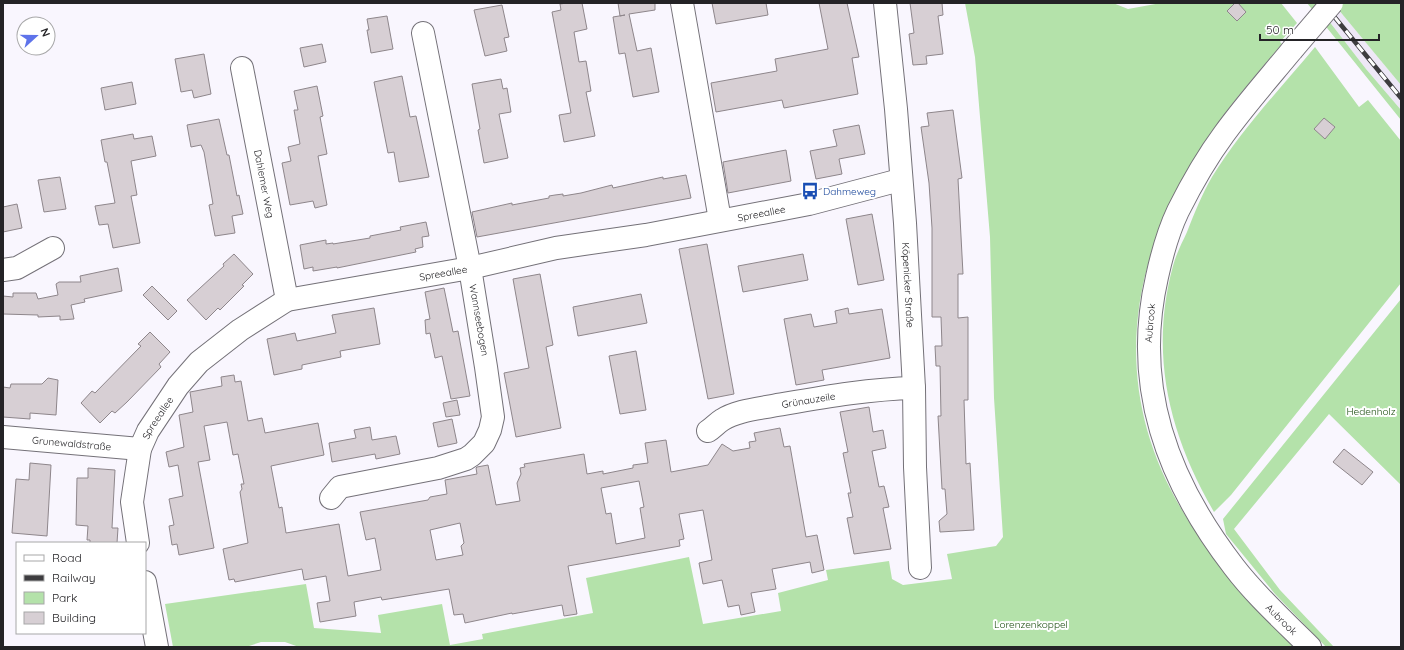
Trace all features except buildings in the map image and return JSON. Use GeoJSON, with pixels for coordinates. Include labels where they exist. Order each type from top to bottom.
{"type":"FeatureCollection","features":[{"type":"Feature","properties":{"kind":"street"},"geometry":{"type":"LineString","coordinates":[[682,3],[720,220]]}},
{"type":"Feature","properties":{"kind":"street","name":"Köpenicker Straße"},"geometry":{"type":"LineString","coordinates":[[885,3],[896,109],[900,180],[905,223],[914,388],[916,502],[920,568]]}},
{"type":"Feature","properties":{"kind":"street","name":"Aubrook"},"geometry":{"type":"LineString","coordinates":[[1310,647],[1235,569],[1206,527],[1184,490],[1170,458],[1159,426],[1151,392],[1148,359],[1148,326],[1153,291],[1163,251],[1178,213],[1223,134],[1332,3]]}},
{"type":"Feature","properties":{"kind":"street","name":"Wannseebogen"},"geometry":{"type":"LineString","coordinates":[[331,498],[340,487],[458,463],[472,455],[484,444],[490,430],[493,416],[470,268],[423,33]]}},
{"type":"Feature","properties":{"kind":"street","name":"Dahlemer Weg"},"geometry":{"type":"LineString","coordinates":[[242,68],[287,300]]}},
{"type":"Feature","properties":{"kind":"street","name":"Spreeallee"},"geometry":{"type":"LineString","coordinates":[[138,542],[132,502],[140,449],[148,430],[164,406],[199,362],[240,330],[287,300],[470,268],[556,248],[646,235],[809,204],[900,180]]}},
{"type":"Feature","properties":{"kind":"street"},"geometry":{"type":"LineString","coordinates":[[3,270],[17,268],[53,248]]}},
{"type":"Feature","properties":{"kind":"street","name":"Grünauzeile"},"geometry":{"type":"LineString","coordinates":[[708,431],[722,420],[751,411],[846,394],[891,388],[914,388]]}},
{"type":"Feature","properties":{"kind":"street","name":"Grunewaldstraße"},"geometry":{"type":"LineString","coordinates":[[3,437],[140,449]]}},
{"type":"Feature","properties":{"kind":"street"},"geometry":{"type":"LineString","coordinates":[[146,587],[157,647]]}},
{"type":"Feature","properties":{"kind":"shaded area"},"geometry":{"type":"Polygon","coordinates":[[[1315,3],[1333,3],[1401,85],[1401,110],[1366,69],[1315,3]]]}},
{"type":"Feature","properties":{"kind":"green space","name":"Lorenzenkoppel"},"geometry":{"type":"Polygon","coordinates":[[[965,3],[1113,3],[1128,9],[1161,3],[1281,3],[1297,23],[1280,42],[1282,44],[1235,101],[1202,145],[1169,207],[1151,253],[1140,299],[1136,345],[1139,392],[1150,438],[1168,484],[1194,529],[1203,541],[1297,647],[299,647],[285,642],[261,642],[246,647],[173,647],[165,604],[306,584],[314,628],[381,633],[378,615],[442,604],[450,645],[483,639],[482,634],[593,613],[586,578],[689,557],[703,624],[781,611],[778,593],[828,580],[826,570],[889,561],[892,579],[903,585],[952,579],[947,554],[996,546],[1003,537],[994,398],[990,237],[975,57],[965,3]]]}},
{"type":"Feature","properties":{"kind":"green space"},"geometry":{"type":"Polygon","coordinates":[[[1307,3],[1315,3],[1366,69],[1401,110],[1401,120],[1307,3]]]}},
{"type":"Feature","properties":{"kind":"green space"},"geometry":{"type":"Polygon","coordinates":[[[1333,3],[1401,3],[1401,85],[1333,3]]]}},
{"type":"Feature","properties":{"kind":"green space"},"geometry":{"type":"Polygon","coordinates":[[[1315,47],[1359,107],[1368,100],[1401,141],[1401,283],[1231,495],[1214,512],[1198,483],[1185,453],[1175,424],[1168,393],[1164,362],[1163,331],[1166,299],[1173,266],[1198,204],[1223,160],[1248,126],[1315,47]]]}},
{"type":"Feature","properties":{"kind":"green space","name":"Hedenholz"},"geometry":{"type":"Polygon","coordinates":[[[1401,299],[1401,485],[1329,414],[1234,529],[1280,590],[1334,647],[1326,647],[1275,594],[1226,534],[1223,519],[1401,299]]]}},
{"type":"Feature","properties":{"kind":"railway"},"geometry":{"type":"LineString","coordinates":[[1323,3],[1401,98]]}},
{"type":"Feature","properties":{"kind":"place","name":"Dahmeweg"},"geometry":{"type":"Point","coordinates":[810,191]}}]}
